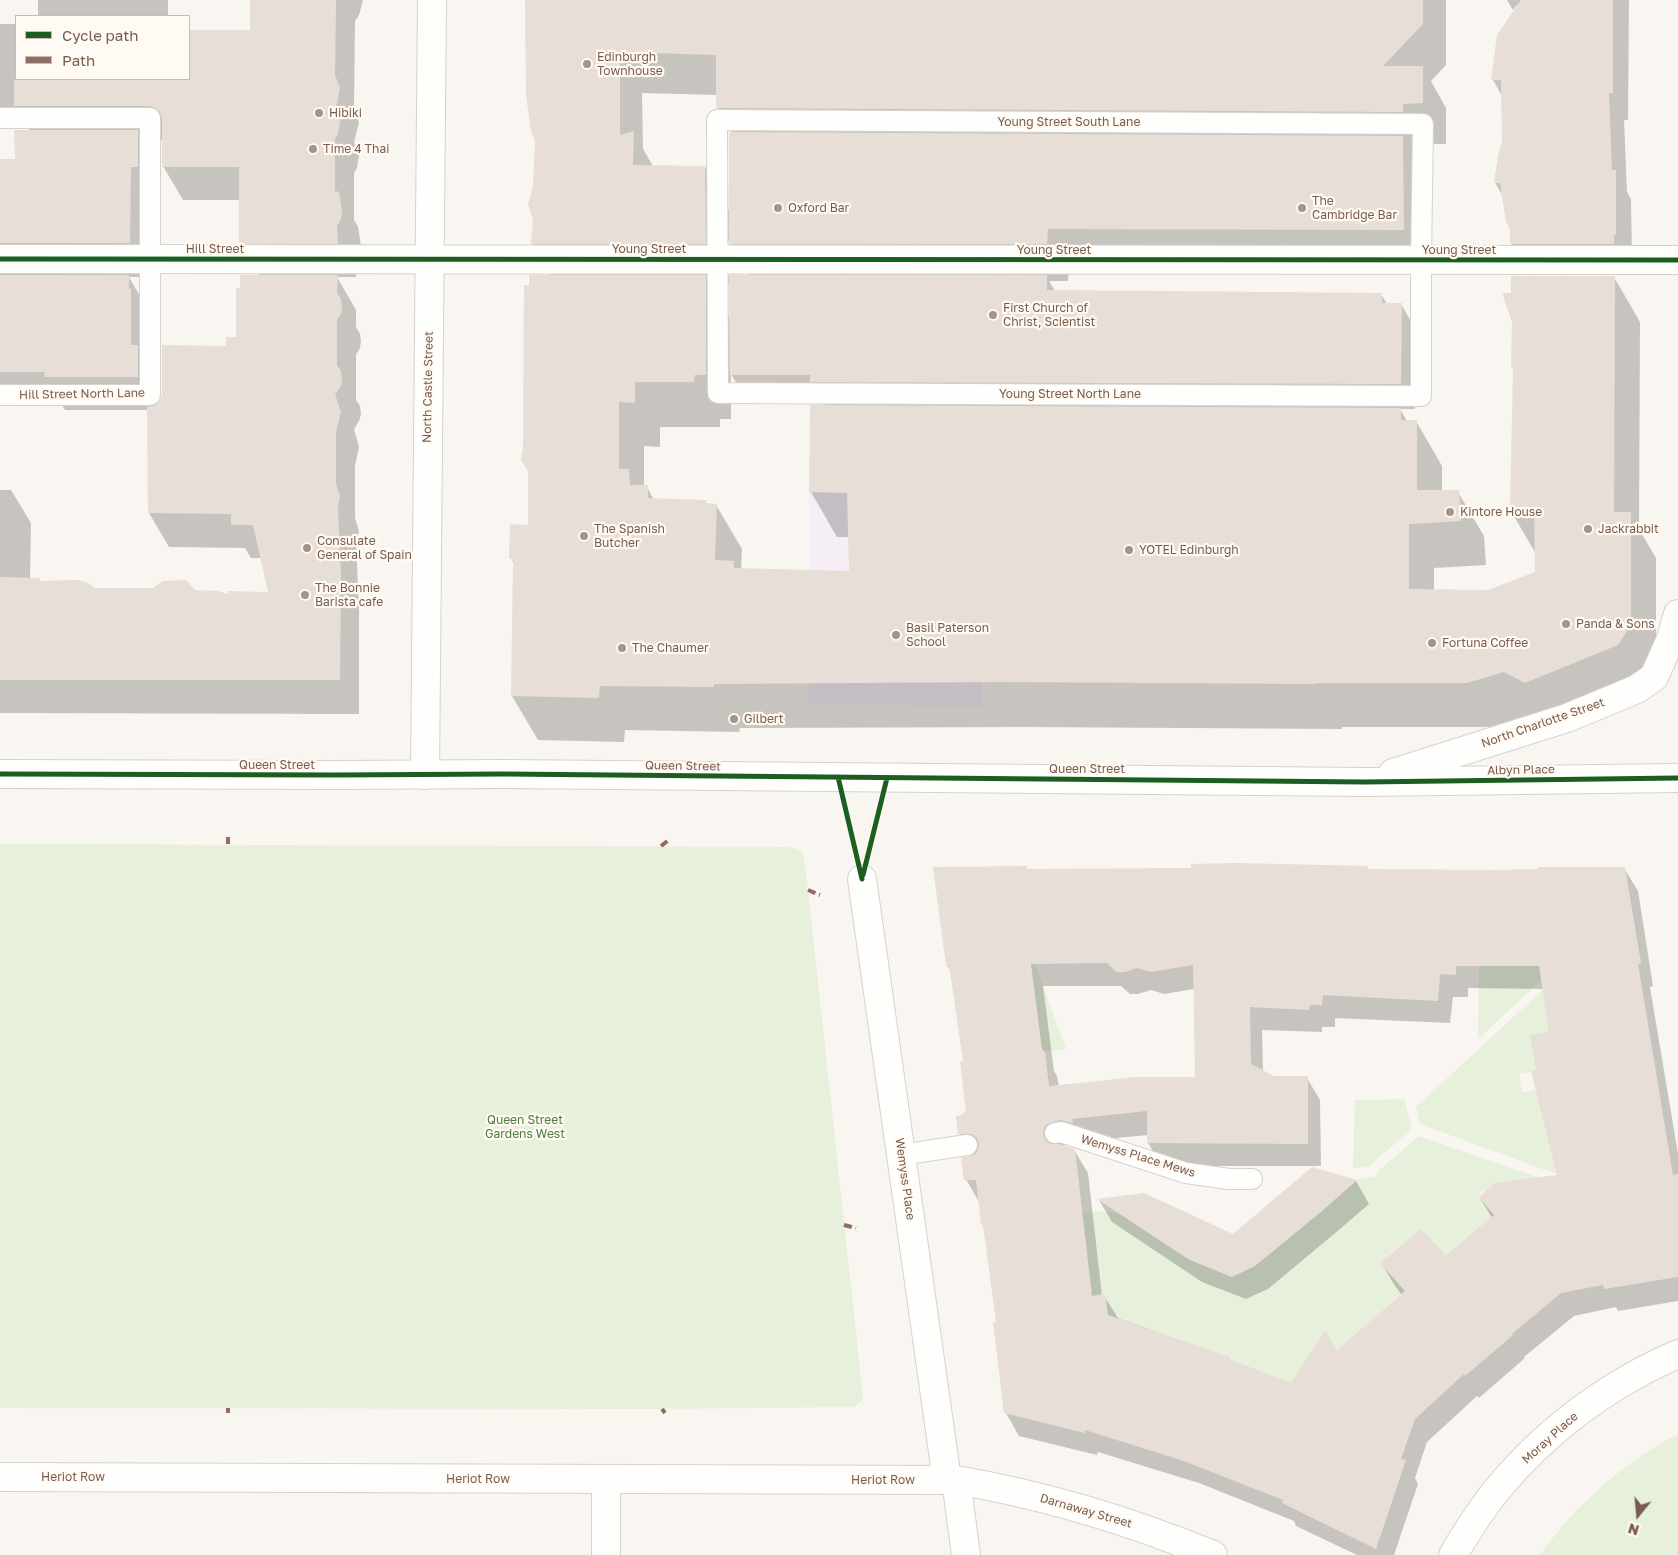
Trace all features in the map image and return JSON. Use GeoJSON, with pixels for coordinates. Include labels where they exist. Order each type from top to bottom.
{"type":"FeatureCollection","features":[{"type":"Feature","properties":{"kind":"street","name":"North Castle Street"},"geometry":{"type":"LineString","coordinates":[[425,774],[432,0]]}},
{"type":"Feature","properties":{"kind":"street","name":"Hill Street"},"geometry":{"type":"LineString","coordinates":[[0,259],[429,260]]}},
{"type":"Feature","properties":{"kind":"street","name":"Young Street"},"geometry":{"type":"LineString","coordinates":[[429,260],[1678,260]]}},
{"type":"Feature","properties":{"kind":"street","name":"North Charlotte Street"},"geometry":{"type":"LineString","coordinates":[[1365,782],[1567,718],[1637,689],[1654,676],[1670,641],[1678,614]]}},
{"type":"Feature","properties":{"kind":"street","name":"Queen Street"},"geometry":{"type":"LineString","coordinates":[[0,774],[425,774],[1365,782]]}},
{"type":"Feature","properties":{"kind":"street","name":"Albyn Place"},"geometry":{"type":"LineString","coordinates":[[1365,782],[1678,778]]}},
{"type":"Feature","properties":{"kind":"street","name":"Wemyss Place"},"geometry":{"type":"LineString","coordinates":[[862,879],[901,1154],[952,1480],[966,1555]]}},
{"type":"Feature","properties":{"kind":"street","name":"Moray Place"},"geometry":{"type":"LineString","coordinates":[[1453,1555],[1470,1527],[1496,1491],[1525,1459],[1557,1429],[1590,1403],[1624,1381],[1678,1354]]}},
{"type":"Feature","properties":{"kind":"street","name":"Heriot Row"},"geometry":{"type":"LineString","coordinates":[[0,1477],[952,1480]]}},
{"type":"Feature","properties":{"kind":"street"},"geometry":{"type":"LineString","coordinates":[[606,1480],[606,1555]]}},
{"type":"Feature","properties":{"kind":"street","name":"Darnaway Street"},"geometry":{"type":"LineString","coordinates":[[952,1480],[1010,1490],[1081,1508],[1138,1526],[1213,1555]]}},
{"type":"Feature","properties":{"kind":"lane"},"geometry":{"type":"LineString","coordinates":[[0,118],[150,118],[150,259]]}},
{"type":"Feature","properties":{"kind":"lane","name":"Young Street South Lane"},"geometry":{"type":"LineString","coordinates":[[717,259],[717,120],[1423,124],[1421,260]]}},
{"type":"Feature","properties":{"kind":"lane","name":"Hill Street North Lane"},"geometry":{"type":"LineString","coordinates":[[0,395],[150,395],[150,259]]}},
{"type":"Feature","properties":{"kind":"lane","name":"Young Street North Lane"},"geometry":{"type":"LineString","coordinates":[[717,259],[718,393],[1392,396],[1421,396],[1421,260]]}},
{"type":"Feature","properties":{"kind":"lane","name":"Wemyss Place Mews"},"geometry":{"type":"LineString","coordinates":[[1056,1133],[1061,1132],[1186,1173],[1229,1179],[1252,1178]]}},
{"type":"Feature","properties":{"kind":"lane"},"geometry":{"type":"LineString","coordinates":[[901,1154],[967,1145]]}},
{"type":"Feature","properties":{"kind":"shaded area","name":"Basil Paterson School"},"geometry":{"type":"Polygon","coordinates":[[[809,492],[860,493],[982,588],[982,706],[809,705],[809,492]]]}},
{"type":"Feature","properties":{"kind":"green space","name":"Queen Street Gardens West"},"geometry":{"type":"Polygon","coordinates":[[[0,844],[789,847],[801,851],[804,857],[808,890],[862,1401],[853,1407],[662,1409],[0,1408],[0,844]]]}},
{"type":"Feature","properties":{"kind":"green space"},"geometry":{"type":"Polygon","coordinates":[[[1022,943],[1035,964],[1066,1049],[1042,1052],[1022,943]]]}},
{"type":"Feature","properties":{"kind":"green space"},"geometry":{"type":"Polygon","coordinates":[[[1479,966],[1545,966],[1546,976],[1478,1039],[1479,966]]]}},
{"type":"Feature","properties":{"kind":"green space"},"geometry":{"type":"Polygon","coordinates":[[[1549,984],[1545,1003],[1546,1012],[1553,1012],[1546,1131],[1549,1141],[1580,1183],[1420,1124],[1416,1107],[1549,984]],[[1543,1069],[1519,1074],[1522,1092],[1546,1089],[1543,1069]]]}},
{"type":"Feature","properties":{"kind":"green space"},"geometry":{"type":"Polygon","coordinates":[[[1404,1099],[1412,1129],[1368,1167],[1353,1168],[1355,1100],[1404,1099]]]}},
{"type":"Feature","properties":{"kind":"green space"},"geometry":{"type":"Polygon","coordinates":[[[1419,1136],[1574,1190],[1523,1202],[1510,1181],[1494,1183],[1478,1196],[1494,1215],[1446,1255],[1421,1229],[1410,1238],[1417,1266],[1399,1246],[1380,1263],[1405,1291],[1337,1350],[1325,1330],[1314,1347],[1324,1361],[1291,1383],[1263,1372],[1174,1355],[1179,1339],[1158,1332],[1119,1341],[1126,1320],[1115,1317],[1108,1338],[1104,1308],[1107,1306],[1105,1294],[1085,1297],[1084,1288],[1091,1287],[1090,1277],[1078,1248],[1087,1247],[1086,1238],[1074,1214],[1096,1211],[1135,1215],[1136,1225],[1193,1262],[1232,1277],[1257,1264],[1357,1180],[1376,1176],[1378,1171],[1419,1136]]]}},
{"type":"Feature","properties":{"kind":"green space"},"geometry":{"type":"Polygon","coordinates":[[[1678,1434],[1678,1555],[1540,1555],[1585,1502],[1619,1472],[1658,1445],[1678,1434]]]}},
{"type":"Feature","properties":{"kind":"building"},"geometry":{"type":"Polygon","coordinates":[[[250,0],[336,0],[335,75],[340,88],[336,107],[340,122],[335,139],[335,191],[339,192],[342,211],[341,219],[337,226],[338,244],[239,244],[239,167],[162,167],[162,118],[160,112],[155,108],[150,106],[14,106],[14,79],[190,80],[190,30],[250,30],[250,0]]]}},
{"type":"Feature","properties":{"kind":"building"},"geometry":{"type":"Polygon","coordinates":[[[525,0],[1423,0],[1423,24],[1383,66],[1423,66],[1423,103],[1403,104],[1403,112],[716,108],[716,55],[620,52],[620,135],[634,131],[633,165],[705,166],[706,244],[531,244],[533,220],[528,204],[533,187],[535,140],[531,132],[526,95],[525,0]]]}},
{"type":"Feature","properties":{"kind":"building"},"geometry":{"type":"Polygon","coordinates":[[[1521,0],[1613,0],[1613,93],[1609,93],[1612,170],[1616,170],[1616,235],[1614,235],[1614,244],[1510,244],[1510,229],[1506,222],[1500,183],[1494,183],[1499,150],[1502,143],[1501,80],[1491,80],[1497,35],[1521,0]]]}},
{"type":"Feature","properties":{"kind":"building"},"geometry":{"type":"Polygon","coordinates":[[[14,130],[138,130],[138,167],[131,167],[130,243],[0,243],[0,159],[15,159],[14,130]]]}},
{"type":"Feature","properties":{"kind":"building"},"geometry":{"type":"Polygon","coordinates":[[[729,132],[1403,136],[1404,230],[1048,229],[1047,244],[729,244],[729,132]]]}},
{"type":"Feature","properties":{"kind":"building"},"geometry":{"type":"Polygon","coordinates":[[[0,275],[129,275],[129,289],[131,289],[131,345],[138,345],[138,377],[44,377],[45,372],[0,372],[0,275]]]}},
{"type":"Feature","properties":{"kind":"building"},"geometry":{"type":"Polygon","coordinates":[[[240,275],[338,275],[337,293],[341,299],[342,307],[341,314],[337,320],[337,365],[341,371],[342,379],[341,386],[335,394],[341,412],[336,432],[336,484],[340,496],[338,507],[341,576],[340,680],[0,680],[0,577],[39,578],[39,581],[78,580],[86,582],[95,588],[153,588],[163,581],[186,580],[195,590],[217,591],[228,594],[228,591],[268,592],[253,525],[231,525],[231,514],[148,513],[147,407],[156,405],[162,395],[162,345],[226,346],[226,337],[236,337],[236,288],[240,288],[240,275]]]}},
{"type":"Feature","properties":{"kind":"building"},"geometry":{"type":"Polygon","coordinates":[[[529,275],[706,275],[706,375],[695,375],[694,382],[635,382],[635,403],[619,402],[619,469],[629,469],[630,485],[648,485],[648,498],[706,500],[706,503],[717,504],[715,560],[734,561],[734,568],[849,571],[847,493],[809,492],[810,405],[1401,408],[1401,420],[1417,420],[1417,490],[1459,490],[1461,521],[1409,524],[1409,589],[1488,590],[1535,572],[1534,511],[1510,511],[1512,322],[1502,293],[1511,293],[1511,276],[1615,276],[1614,512],[1631,512],[1631,625],[1618,645],[1525,683],[1504,672],[1467,683],[1001,682],[714,684],[714,687],[600,686],[599,698],[511,696],[513,559],[509,559],[510,524],[528,525],[528,471],[521,460],[523,448],[524,285],[529,285],[529,275]]]}},
{"type":"Feature","properties":{"kind":"building"},"geometry":{"type":"Polygon","coordinates":[[[729,275],[1047,275],[1047,290],[1382,293],[1382,303],[1402,303],[1401,384],[810,382],[810,375],[730,375],[729,275]]]}},
{"type":"Feature","properties":{"kind":"building"},"geometry":{"type":"Polygon","coordinates":[[[1236,863],[1368,866],[1368,869],[1491,870],[1538,869],[1538,867],[1625,867],[1641,963],[1638,964],[1673,1175],[1678,1174],[1678,1277],[1604,1289],[1603,1285],[1561,1293],[1465,1376],[1464,1374],[1415,1419],[1401,1459],[1406,1460],[1376,1549],[1282,1503],[1283,1500],[1184,1461],[1085,1430],[1085,1433],[1004,1413],[993,1322],[996,1322],[976,1180],[964,1180],[961,1158],[975,1154],[979,1144],[977,1138],[972,1134],[958,1134],[956,1116],[963,1115],[966,1112],[960,1062],[963,1061],[949,965],[946,966],[933,867],[1027,866],[1027,869],[1191,868],[1191,864],[1236,863]],[[1107,963],[1031,964],[1042,1049],[1045,1052],[1049,1086],[1137,1077],[1195,1077],[1193,965],[1151,972],[1137,968],[1125,972],[1116,972],[1107,963]],[[1456,966],[1456,975],[1440,974],[1438,1001],[1323,995],[1322,1005],[1310,1005],[1309,1010],[1250,1007],[1251,1064],[1274,1076],[1308,1076],[1308,1144],[1147,1143],[1147,1111],[1072,1119],[1073,1123],[1060,1120],[1047,1124],[1043,1134],[1046,1141],[1051,1144],[1060,1144],[1075,1149],[1092,1296],[1105,1294],[1108,1315],[1230,1357],[1229,1359],[1291,1383],[1325,1330],[1337,1350],[1405,1291],[1380,1263],[1421,1229],[1446,1255],[1494,1215],[1479,1197],[1494,1183],[1557,1175],[1531,1071],[1536,1070],[1530,1035],[1549,1032],[1539,966],[1456,966]]]}},
{"type":"Feature","properties":{"kind":"building"},"geometry":{"type":"Polygon","coordinates":[[[1312,1167],[1357,1180],[1255,1266],[1232,1277],[1188,1259],[1097,1199],[1144,1193],[1233,1234],[1312,1167]]]}},
{"type":"Feature","properties":{"kind":"marked path"},"geometry":{"type":"LineString","coordinates":[[228,837],[228,844]]}},
{"type":"Feature","properties":{"kind":"marked path"},"geometry":{"type":"LineString","coordinates":[[661,846],[670,839]]}},
{"type":"Feature","properties":{"kind":"marked path"},"geometry":{"type":"LineString","coordinates":[[808,890],[820,895]]}},
{"type":"Feature","properties":{"kind":"marked path"},"geometry":{"type":"LineString","coordinates":[[844,1225],[856,1228]]}},
{"type":"Feature","properties":{"kind":"marked path"},"geometry":{"type":"LineString","coordinates":[[228,1408],[228,1413]]}},
{"type":"Feature","properties":{"kind":"marked path"},"geometry":{"type":"LineString","coordinates":[[662,1409],[665,1413]]}},
{"type":"Feature","properties":{"kind":"cycle path"},"geometry":{"type":"LineString","coordinates":[[0,259],[1678,260]]}},
{"type":"Feature","properties":{"kind":"cycle path"},"geometry":{"type":"LineString","coordinates":[[0,774],[504,774],[1365,782],[1678,778]]}},
{"type":"Feature","properties":{"kind":"cycle path"},"geometry":{"type":"LineString","coordinates":[[838,777],[862,879]]}},
{"type":"Feature","properties":{"kind":"cycle path"},"geometry":{"type":"LineString","coordinates":[[863,875],[887,778]]}},
{"type":"Feature","properties":{"kind":"place","name":"Edinburgh Townhouse"},"geometry":{"type":"Point","coordinates":[587,64]}},
{"type":"Feature","properties":{"kind":"place","name":"Hibiki"},"geometry":{"type":"Point","coordinates":[319,113]}},
{"type":"Feature","properties":{"kind":"place","name":"Time 4 Thai"},"geometry":{"type":"Point","coordinates":[313,149]}},
{"type":"Feature","properties":{"kind":"place","name":"Oxford Bar"},"geometry":{"type":"Point","coordinates":[778,208]}},
{"type":"Feature","properties":{"kind":"place","name":"The Cambridge Bar"},"geometry":{"type":"Point","coordinates":[1302,208]}},
{"type":"Feature","properties":{"kind":"place","name":"First Church of Christ, Scientist"},"geometry":{"type":"Point","coordinates":[993,315]}},
{"type":"Feature","properties":{"kind":"place","name":"Kintore House"},"geometry":{"type":"Point","coordinates":[1450,512]}},
{"type":"Feature","properties":{"kind":"place","name":"Jackrabbit"},"geometry":{"type":"Point","coordinates":[1588,529]}},
{"type":"Feature","properties":{"kind":"place","name":"The Spanish Butcher"},"geometry":{"type":"Point","coordinates":[584,536]}},
{"type":"Feature","properties":{"kind":"place","name":"Consulate General of Spain"},"geometry":{"type":"Point","coordinates":[307,548]}},
{"type":"Feature","properties":{"kind":"place","name":"YOTEL Edinburgh"},"geometry":{"type":"Point","coordinates":[1129,550]}},
{"type":"Feature","properties":{"kind":"place","name":"The Bonnie Barista cafe"},"geometry":{"type":"Point","coordinates":[305,595]}},
{"type":"Feature","properties":{"kind":"place","name":"Panda & Sons"},"geometry":{"type":"Point","coordinates":[1566,624]}},
{"type":"Feature","properties":{"kind":"place","name":"Basil Paterson School"},"geometry":{"type":"Point","coordinates":[896,635]}},
{"type":"Feature","properties":{"kind":"place","name":"Fortuna Coffee"},"geometry":{"type":"Point","coordinates":[1432,643]}},
{"type":"Feature","properties":{"kind":"place","name":"The Chaumer"},"geometry":{"type":"Point","coordinates":[622,648]}},
{"type":"Feature","properties":{"kind":"place","name":"Gilbert"},"geometry":{"type":"Point","coordinates":[734,719]}}]}
